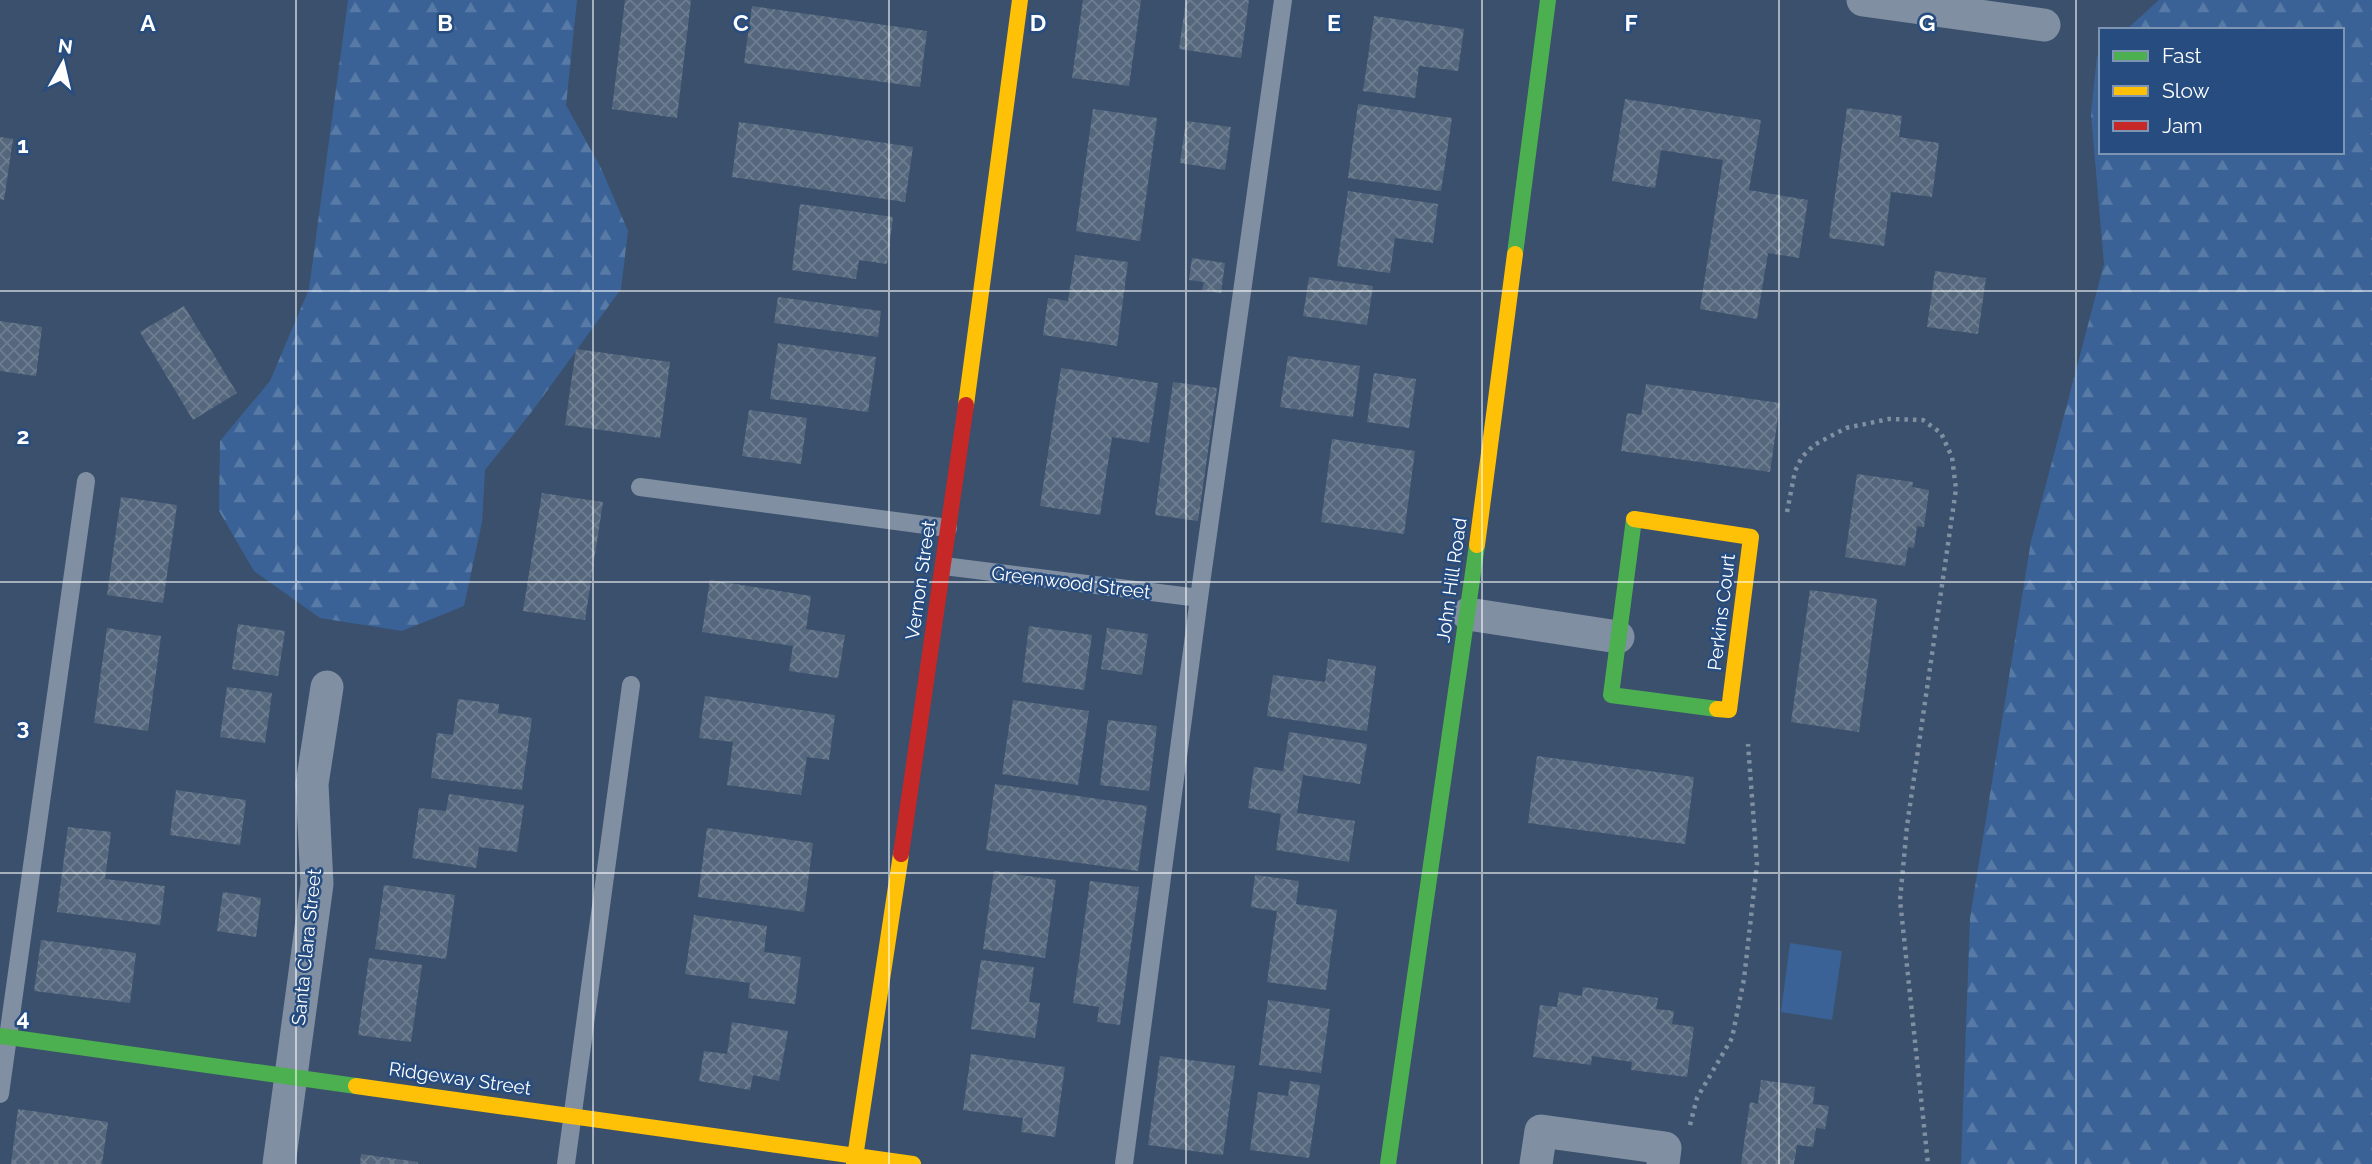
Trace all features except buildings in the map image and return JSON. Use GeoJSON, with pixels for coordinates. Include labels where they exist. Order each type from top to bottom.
{"type":"FeatureCollection","features":[{"type":"Feature","properties":{"kind":"street","name":"Vernon Street"},"geometry":{"type":"LineString","coordinates":[[854,1160],[944,566],[1020,0]]}},
{"type":"Feature","properties":{"kind":"street","name":"John Hill Road"},"geometry":{"type":"LineString","coordinates":[[1388,1164],[1468,614],[1548,0]]}},
{"type":"Feature","properties":{"kind":"street"},"geometry":{"type":"LineString","coordinates":[[1863,0],[2044,25]]}},
{"type":"Feature","properties":{"kind":"street","name":"Perkins Court"},"geometry":{"type":"LineString","coordinates":[[1634,519],[1751,537],[1729,710],[1611,695],[1618,637],[1634,519]]}},
{"type":"Feature","properties":{"kind":"street"},"geometry":{"type":"LineString","coordinates":[[1468,614],[1618,637]]}},
{"type":"Feature","properties":{"kind":"street","name":"Santa Clara Street"},"geometry":{"type":"LineString","coordinates":[[279,1164],[317,884],[312,784],[327,687]]}},
{"type":"Feature","properties":{"kind":"street","name":"Ridgeway Street"},"geometry":{"type":"LineString","coordinates":[[4,1037],[573,1116],[854,1160],[914,1164]]}},
{"type":"Feature","properties":{"kind":"street"},"geometry":{"type":"LineString","coordinates":[[1536,1164],[1541,1131],[1665,1148],[1663,1164]]}},
{"type":"Feature","properties":{"kind":"lane"},"geometry":{"type":"LineString","coordinates":[[1124,1164],[1199,598],[1283,0]]}},
{"type":"Feature","properties":{"kind":"lane"},"geometry":{"type":"LineString","coordinates":[[0,1094],[4,1037],[86,481]]}},
{"type":"Feature","properties":{"kind":"lane"},"geometry":{"type":"LineString","coordinates":[[640,487],[948,528]]}},
{"type":"Feature","properties":{"kind":"lane","name":"Greenwood Street"},"geometry":{"type":"LineString","coordinates":[[944,566],[1199,598]]}},
{"type":"Feature","properties":{"kind":"lane"},"geometry":{"type":"LineString","coordinates":[[566,1164],[631,685]]}},
{"type":"Feature","properties":{"kind":"path"},"geometry":{"type":"LineString","coordinates":[[1787,512],[1796,471],[1802,457],[1814,445],[1846,428],[1889,419],[1923,420],[1941,433],[1952,457],[1956,489],[1912,787],[1900,900],[1928,1164]]}},
{"type":"Feature","properties":{"kind":"path"},"geometry":{"type":"LineString","coordinates":[[1689,1127],[1698,1098],[1732,1038],[1744,979],[1757,864],[1748,740]]}},
{"type":"Feature","properties":{"kind":"green space"},"geometry":{"type":"Polygon","coordinates":[[[348,0],[577,0],[566,105],[601,168],[628,231],[621,289],[533,410],[485,470],[482,522],[464,606],[402,631],[320,618],[254,571],[219,511],[220,441],[270,381],[309,289],[348,0]]]}},
{"type":"Feature","properties":{"kind":"green space"},"geometry":{"type":"Polygon","coordinates":[[[2159,0],[2372,0],[2372,1164],[1961,1164],[1970,918],[2031,541],[2104,264],[2091,114],[2097,56],[2099,54],[2099,154],[2344,154],[2344,28],[2128,28],[2159,0]]]}},
{"type":"Feature","properties":{"kind":"green space"},"geometry":{"type":"Polygon","coordinates":[[[1790,943],[1842,951],[1832,1020],[1781,1012],[1790,943]]]}},
{"type":"Feature","properties":{"kind":"traffic: fast"},"geometry":{"type":"LineString","coordinates":[[1515,254],[1548,0]]}},
{"type":"Feature","properties":{"kind":"traffic: fast"},"geometry":{"type":"LineString","coordinates":[[1634,519],[1611,695],[1717,709]]}},
{"type":"Feature","properties":{"kind":"traffic: fast"},"geometry":{"type":"LineString","coordinates":[[1388,1164],[1477,545]]}},
{"type":"Feature","properties":{"kind":"traffic: fast"},"geometry":{"type":"LineString","coordinates":[[0,1036],[356,1086]]}},
{"type":"Feature","properties":{"kind":"traffic: slow"},"geometry":{"type":"LineString","coordinates":[[966,405],[1020,0]]}},
{"type":"Feature","properties":{"kind":"traffic: slow"},"geometry":{"type":"LineString","coordinates":[[1477,545],[1515,254]]}},
{"type":"Feature","properties":{"kind":"traffic: slow"},"geometry":{"type":"LineString","coordinates":[[1634,519],[1751,537],[1729,710],[1717,709]]}},
{"type":"Feature","properties":{"kind":"traffic: slow"},"geometry":{"type":"LineString","coordinates":[[854,1164],[901,854]]}},
{"type":"Feature","properties":{"kind":"traffic: slow"},"geometry":{"type":"LineString","coordinates":[[356,1086],[913,1164]]}},
{"type":"Feature","properties":{"kind":"traffic: jam"},"geometry":{"type":"LineString","coordinates":[[901,854],[966,405]]}}]}
